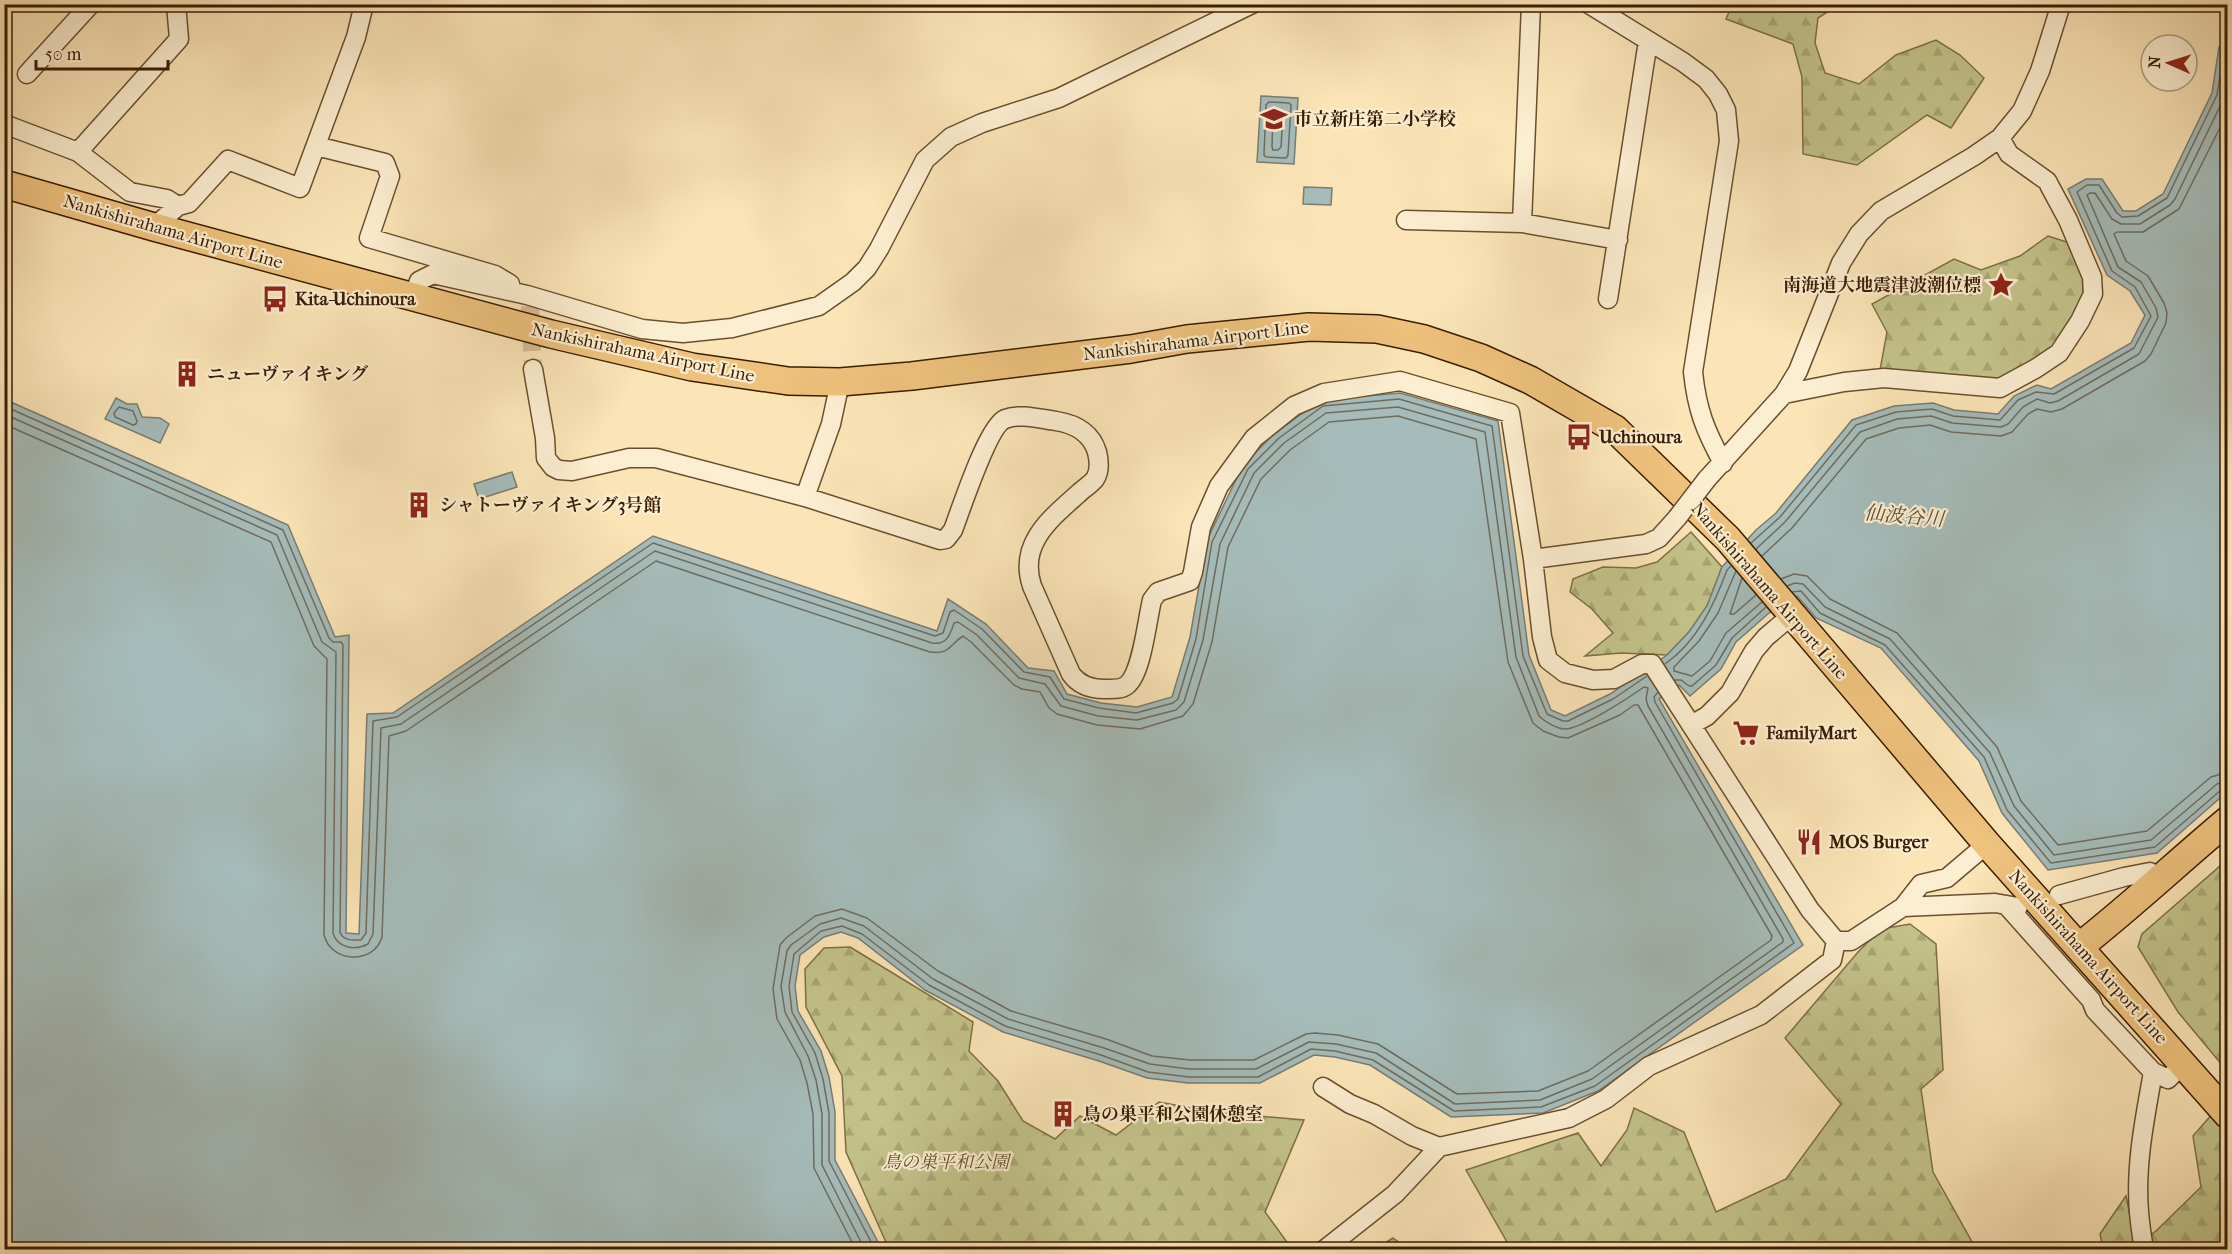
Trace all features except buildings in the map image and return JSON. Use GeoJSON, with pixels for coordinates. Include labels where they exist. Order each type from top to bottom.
{"type":"FeatureCollection","features":[{"type":"Feature","properties":{"kind":"main road","name":"Nankishirahama Airport Line"},"geometry":{"type":"LineString","coordinates":[[4,183],[413,298],[627,353],[692,367],[788,381],[840,382],[912,376],[1131,349],[1188,339],[1309,327],[1377,329],[1424,339],[1481,358],[1530,380],[1583,409],[1624,436],[1728,539],[1987,844],[2228,1115]]}},
{"type":"Feature","properties":{"kind":"main road"},"geometry":{"type":"LineString","coordinates":[[2079,947],[2126,910],[2159,878],[2228,820]]}},
{"type":"Feature","properties":{"kind":"street"},"geometry":{"type":"LineString","coordinates":[[27,74],[92,4]]}},
{"type":"Feature","properties":{"kind":"street"},"geometry":{"type":"LineString","coordinates":[[78,152],[179,39],[176,4]]}},
{"type":"Feature","properties":{"kind":"street"},"geometry":{"type":"LineString","coordinates":[[154,227],[178,206],[189,203],[228,160],[300,188],[356,37],[364,4]]}},
{"type":"Feature","properties":{"kind":"street"},"geometry":{"type":"LineString","coordinates":[[413,298],[419,281],[433,274],[642,329],[683,333],[732,328],[819,306],[853,282],[867,268],[925,160],[951,137],[982,123],[1059,98],[1252,4]]}},
{"type":"Feature","properties":{"kind":"street"},"geometry":{"type":"LineString","coordinates":[[1521,223],[1531,4]]}},
{"type":"Feature","properties":{"kind":"street"},"geometry":{"type":"LineString","coordinates":[[1589,4],[1706,79],[1718,94],[1726,110],[1729,141],[1693,372],[1696,400],[1707,432],[1723,463]]}},
{"type":"Feature","properties":{"kind":"street"},"geometry":{"type":"LineString","coordinates":[[1533,559],[1646,544],[1659,538],[1707,479],[1784,394],[1798,372],[1841,263],[1858,234],[1881,212],[2000,138],[2022,111],[2040,71],[2061,4]]}},
{"type":"Feature","properties":{"kind":"street"},"geometry":{"type":"LineString","coordinates":[[1608,300],[1648,41]]}},
{"type":"Feature","properties":{"kind":"street"},"geometry":{"type":"LineString","coordinates":[[4,124],[78,152],[130,192],[167,199],[178,206]]}},
{"type":"Feature","properties":{"kind":"street"},"geometry":{"type":"LineString","coordinates":[[1784,394],[1844,382],[1884,378],[2000,387],[2035,369],[2059,353],[2080,321],[2093,294],[2092,278],[2072,230],[2046,181],[2009,154],[2000,138]]}},
{"type":"Feature","properties":{"kind":"street"},"geometry":{"type":"LineString","coordinates":[[316,146],[385,164],[390,176],[369,238],[495,275],[529,301]]}},
{"type":"Feature","properties":{"kind":"street"},"geometry":{"type":"LineString","coordinates":[[1406,220],[1521,223],[1618,240]]}},
{"type":"Feature","properties":{"kind":"street"},"geometry":{"type":"LineString","coordinates":[[533,369],[545,438],[544,451],[549,463],[559,470],[572,471],[629,458],[656,458],[805,497],[934,539],[944,540],[950,536],[988,440],[1000,422],[1007,418],[1026,417],[1059,422],[1079,428],[1092,440],[1097,453],[1098,471],[1089,484],[1049,520],[1036,536],[1029,557],[1029,573],[1032,586],[1071,675],[1083,684],[1104,689],[1124,687],[1134,675],[1150,606],[1155,595],[1192,578],[1198,537],[1219,486],[1254,438],[1285,412],[1303,401],[1324,393],[1400,381],[1510,413],[1533,559],[1544,650],[1548,660],[1574,676],[1605,680],[1624,675],[1642,664],[1652,664],[1810,910],[1836,941],[1833,960],[1761,1015],[1649,1066],[1606,1099],[1569,1118],[1439,1147],[1412,1137],[1323,1087]]}},
{"type":"Feature","properties":{"kind":"street"},"geometry":{"type":"LineString","coordinates":[[805,497],[831,424],[840,382]]}},
{"type":"Feature","properties":{"kind":"street"},"geometry":{"type":"LineString","coordinates":[[1691,725],[1707,716],[1730,693],[1754,651],[1789,612]]}},
{"type":"Feature","properties":{"kind":"street"},"geometry":{"type":"LineString","coordinates":[[1836,941],[1851,941],[1903,907],[1921,884],[1947,878],[1987,844]]}},
{"type":"Feature","properties":{"kind":"street"},"geometry":{"type":"LineString","coordinates":[[2059,895],[2150,872],[2159,878]]}},
{"type":"Feature","properties":{"kind":"street"},"geometry":{"type":"LineString","coordinates":[[1903,907],[1995,903],[2013,907],[2091,1000],[2095,1010],[2153,1072],[2168,1079],[2183,1064]]}},
{"type":"Feature","properties":{"kind":"street"},"geometry":{"type":"LineString","coordinates":[[2144,1250],[2138,1211],[2138,1177],[2153,1072]]}},
{"type":"Feature","properties":{"kind":"street"},"geometry":{"type":"LineString","coordinates":[[1324,1250],[1395,1194],[1439,1147]]}},
{"type":"Feature","properties":{"kind":"green space"},"geometry":{"type":"Polygon","coordinates":[[[1732,5],[1838,5],[1818,18],[1815,43],[1825,73],[1859,84],[1896,55],[1936,40],[1960,55],[1984,78],[1951,128],[1927,115],[1857,165],[1803,154],[1802,77],[1793,44],[1726,19],[1732,5]]]}},
{"type":"Feature","properties":{"kind":"green space"},"geometry":{"type":"Polygon","coordinates":[[[2048,236],[2073,244],[2084,280],[2083,299],[2056,345],[2002,380],[1880,370],[1887,332],[1872,304],[1954,259],[1981,270],[2020,256],[2048,236]]]}},
{"type":"Feature","properties":{"kind":"green space"},"geometry":{"type":"Polygon","coordinates":[[[1691,532],[1722,567],[1707,606],[1689,632],[1667,655],[1621,653],[1585,656],[1613,633],[1592,609],[1570,592],[1573,579],[1603,567],[1636,568],[1657,562],[1691,532]]]}},
{"type":"Feature","properties":{"kind":"green space"},"geometry":{"type":"Polygon","coordinates":[[[2227,860],[2227,1071],[2178,1012],[2138,947],[2142,934],[2227,860]]]}},
{"type":"Feature","properties":{"kind":"green space"},"geometry":{"type":"Polygon","coordinates":[[[1910,924],[1936,944],[1943,1070],[1921,1089],[1933,1172],[1976,1249],[1511,1249],[1466,1170],[1578,1133],[1601,1166],[1627,1130],[1634,1108],[1684,1132],[1716,1212],[1786,1179],[1841,1104],[1785,1038],[1858,952],[1881,929],[1910,924]]]}},
{"type":"Feature","properties":{"kind":"green space","name":"鳥の巣平和公園"},"geometry":{"type":"Polygon","coordinates":[[[850,947],[973,1022],[969,1051],[998,1081],[1023,1121],[1055,1139],[1080,1116],[1116,1135],[1159,1102],[1213,1112],[1304,1120],[1265,1212],[1292,1249],[889,1249],[846,1152],[842,1076],[806,1007],[805,969],[824,948],[850,947]]]}},
{"type":"Feature","properties":{"kind":"green space"},"geometry":{"type":"Polygon","coordinates":[[[2214,1112],[2227,1129],[2227,1249],[2103,1249],[2100,1234],[2126,1196],[2136,1245],[2156,1231],[2201,1187],[2193,1136],[2214,1112]]]}},
{"type":"Feature","properties":{"kind":"green space"},"geometry":{"type":"Polygon","coordinates":[[[1393,1238],[1409,1249],[1375,1249],[1393,1238]]]}},
{"type":"Feature","properties":{"kind":"water","name":"仙波谷川"},"geometry":{"type":"Polygon","coordinates":[[[2219,47],[2227,47],[2227,792],[2157,853],[2048,870],[2002,813],[1979,761],[1881,648],[1816,618],[1797,596],[1769,613],[1736,642],[1721,669],[1690,696],[1679,685],[1659,699],[1803,945],[1598,1091],[1543,1113],[1451,1117],[1370,1065],[1314,1055],[1260,1083],[1188,1083],[1147,1078],[1003,1032],[925,990],[858,938],[841,932],[824,937],[800,955],[795,986],[798,1011],[821,1051],[829,1077],[835,1112],[835,1160],[877,1240],[879,1249],[5,1249],[4,399],[288,525],[335,637],[349,635],[346,933],[359,934],[367,714],[393,713],[653,536],[937,631],[948,599],[986,624],[1028,668],[1054,671],[1067,694],[1101,703],[1137,707],[1172,697],[1190,637],[1207,540],[1243,465],[1275,433],[1321,400],[1400,393],[1498,421],[1529,655],[1551,710],[1565,716],[1610,694],[1667,655],[1689,632],[1707,606],[1722,567],[1756,530],[1776,513],[1852,420],[1894,406],[1933,403],[1954,410],[1998,414],[2014,396],[2037,385],[2051,389],[2131,343],[2145,315],[2130,291],[2107,275],[2068,189],[2086,179],[2102,179],[2123,211],[2136,211],[2163,194],[2212,93],[2219,47]]]}},
{"type":"Feature","properties":{"kind":"water"},"geometry":{"type":"Polygon","coordinates":[[[1261,96],[1298,98],[1294,164],[1257,162],[1261,96]]]}},
{"type":"Feature","properties":{"kind":"water"},"geometry":{"type":"Polygon","coordinates":[[[1304,187],[1332,188],[1331,205],[1303,204],[1304,187]]]}},
{"type":"Feature","properties":{"kind":"water"},"geometry":{"type":"Polygon","coordinates":[[[116,398],[127,404],[137,404],[142,417],[160,418],[169,424],[160,443],[105,419],[116,398]]]}},
{"type":"Feature","properties":{"kind":"water"},"geometry":{"type":"Polygon","coordinates":[[[512,472],[517,487],[479,499],[474,484],[512,472]]]}},
{"type":"Feature","properties":{"kind":"tunnel"},"geometry":{"type":"LineString","coordinates":[[530,306],[533,369]]}},
{"type":"Feature","properties":{"kind":"place","name":"市立新庄第二小学校"},"geometry":{"type":"Point","coordinates":[1274,119]}},
{"type":"Feature","properties":{"kind":"place","name":"南海道大地震津波潮位標"},"geometry":{"type":"Point","coordinates":[2001,285]}},
{"type":"Feature","properties":{"kind":"place","name":"Kita-Uchinoura"},"geometry":{"type":"Point","coordinates":[275,299]}},
{"type":"Feature","properties":{"kind":"place","name":"ニューヴァイキング"},"geometry":{"type":"Point","coordinates":[187,374]}},
{"type":"Feature","properties":{"kind":"place","name":"Uchinoura"},"geometry":{"type":"Point","coordinates":[1579,437]}},
{"type":"Feature","properties":{"kind":"place","name":"シャトーヴァイキング3号館"},"geometry":{"type":"Point","coordinates":[419,505]}},
{"type":"Feature","properties":{"kind":"place","name":"FamilyMart"},"geometry":{"type":"Point","coordinates":[1746,733]}},
{"type":"Feature","properties":{"kind":"place","name":"MOS Burger"},"geometry":{"type":"Point","coordinates":[1809,842]}},
{"type":"Feature","properties":{"kind":"place","name":"鳥の巣平和公園休憩室"},"geometry":{"type":"Point","coordinates":[1063,1114]}}]}
